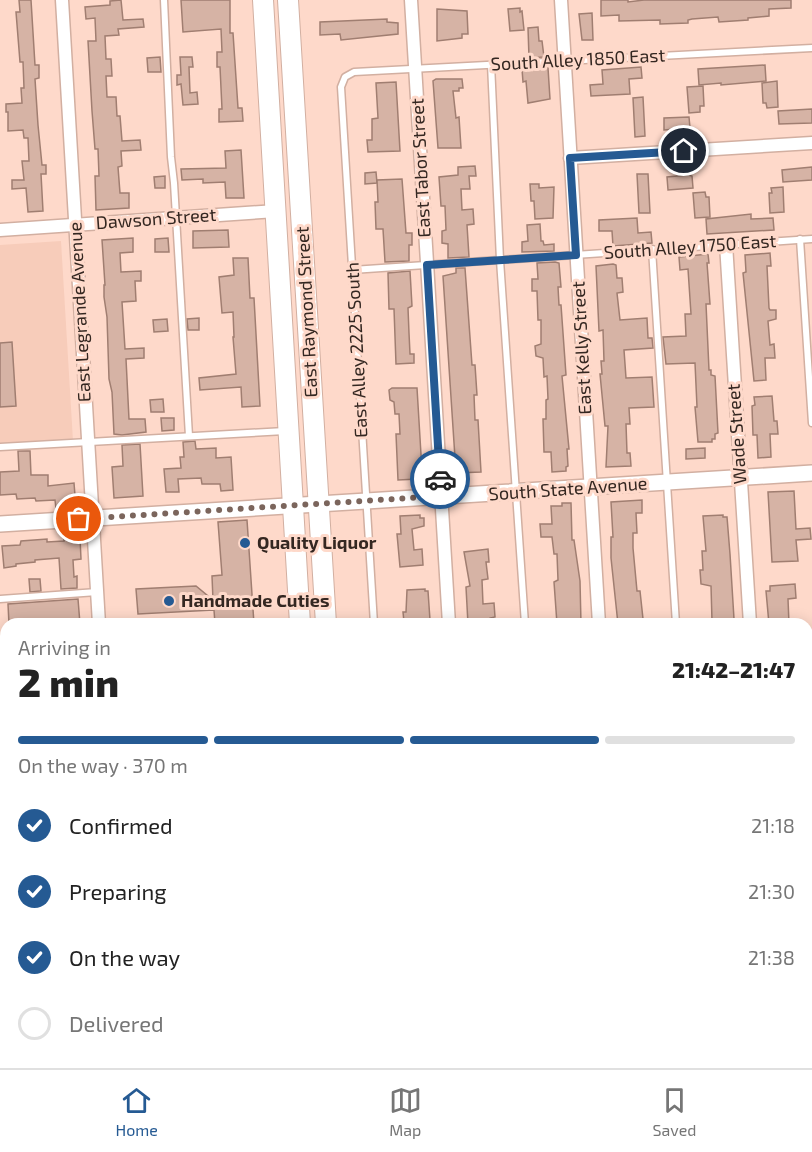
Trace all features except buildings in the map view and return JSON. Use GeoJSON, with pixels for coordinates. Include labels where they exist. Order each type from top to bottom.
{"type":"FeatureCollection","features":[{"type":"Feature","properties":{"kind":"main road","name":"East Raymond Street"},"geometry":{"type":"LineString","coordinates":[[263,0],[300,618]]}},
{"type":"Feature","properties":{"kind":"main road","name":"East Raymond Street"},"geometry":{"type":"LineString","coordinates":[[288,0],[326,618]]}},
{"type":"Feature","properties":{"kind":"street","name":"East Legrande Avenue"},"geometry":{"type":"LineString","coordinates":[[62,0],[99,618]]}},
{"type":"Feature","properties":{"kind":"street","name":"East Tabor Street"},"geometry":{"type":"LineString","coordinates":[[411,0],[449,618]]}},
{"type":"Feature","properties":{"kind":"street","name":"East Kelly Street"},"geometry":{"type":"LineString","coordinates":[[561,0],[599,618]]}},
{"type":"Feature","properties":{"kind":"street"},"geometry":{"type":"LineString","coordinates":[[570,158],[812,143]]}},
{"type":"Feature","properties":{"kind":"street","name":"Dawson Street"},"geometry":{"type":"LineString","coordinates":[[0,230],[276,211]]}},
{"type":"Feature","properties":{"kind":"street","name":"Wade Street"},"geometry":{"type":"LineString","coordinates":[[726,244],[750,618]]}},
{"type":"Feature","properties":{"kind":"street","name":"South State Avenue"},"geometry":{"type":"LineString","coordinates":[[0,524],[812,473]]}},
{"type":"Feature","properties":{"kind":"lane"},"geometry":{"type":"LineString","coordinates":[[164,0],[171,157],[189,436]]}},
{"type":"Feature","properties":{"kind":"lane","name":"South Alley 1850 East"},"geometry":{"type":"LineString","coordinates":[[345,77],[354,72],[415,68],[812,48]]}},
{"type":"Feature","properties":{"kind":"lane"},"geometry":{"type":"LineString","coordinates":[[490,64],[500,260],[525,618]]}},
{"type":"Feature","properties":{"kind":"lane","name":"East Alley 2225 South"},"geometry":{"type":"LineString","coordinates":[[345,77],[341,87],[374,618]]}},
{"type":"Feature","properties":{"kind":"lane","name":"South Alley 1750 East"},"geometry":{"type":"LineString","coordinates":[[352,270],[812,239]]}},
{"type":"Feature","properties":{"kind":"lane"},"geometry":{"type":"LineString","coordinates":[[800,240],[812,423]]}},
{"type":"Feature","properties":{"kind":"lane"},"geometry":{"type":"LineString","coordinates":[[652,249],[676,618]]}},
{"type":"Feature","properties":{"kind":"lane"},"geometry":{"type":"LineString","coordinates":[[0,447],[289,430]]}},
{"type":"Feature","properties":{"kind":"lane"},"geometry":{"type":"LineString","coordinates":[[0,599],[97,592]]}},
{"type":"Feature","properties":{"kind":"shaded area"},"geometry":{"type":"Polygon","coordinates":[[[61,241],[73,441],[0,446],[0,245],[61,241]]]}},
{"type":"Feature","properties":{"kind":"way so far"},"geometry":{"type":"LineString","coordinates":[[79,519],[441,496],[440,479]]}},
{"type":"Feature","properties":{"kind":"place","name":"Quality Liquor"},"geometry":{"type":"Point","coordinates":[245,543]}},
{"type":"Feature","properties":{"kind":"place","name":"Handmade Cuties"},"geometry":{"type":"Point","coordinates":[169,601]}},
{"type":"Feature","properties":{"kind":"route"},"geometry":{"type":"LineString","coordinates":[[440,479],[427,265],[576,255],[570,158],[684,151]]}}]}
